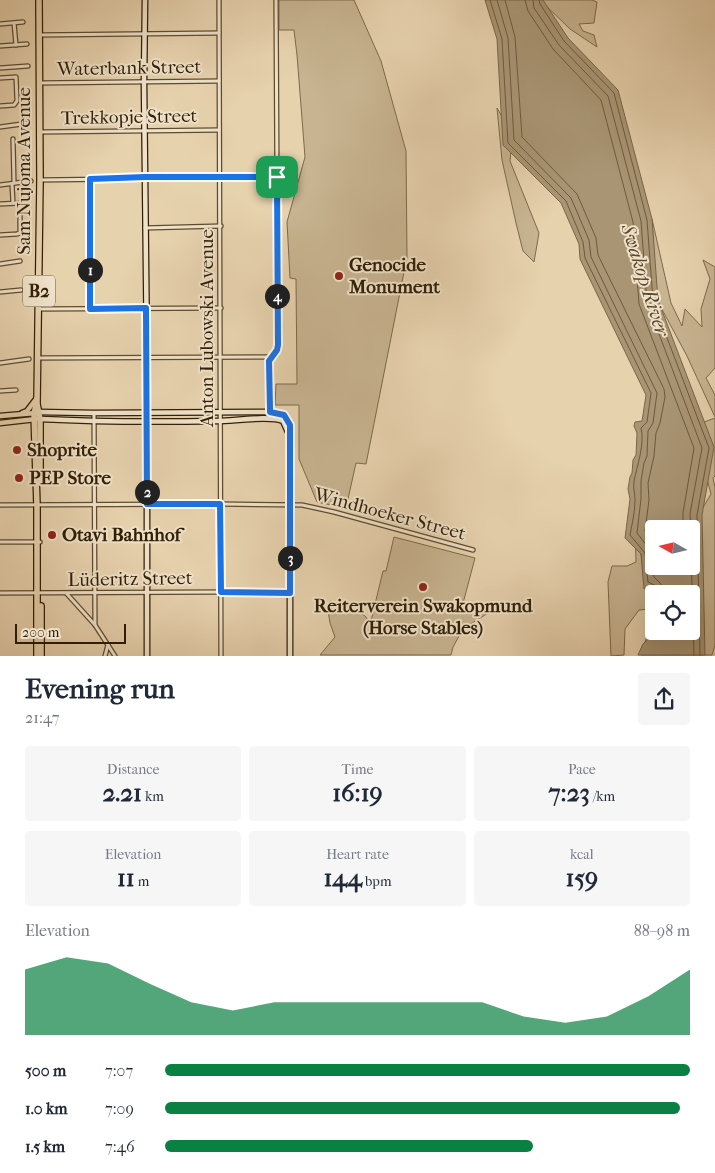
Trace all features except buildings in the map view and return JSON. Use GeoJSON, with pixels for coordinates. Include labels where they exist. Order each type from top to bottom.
{"type":"FeatureCollection","features":[{"type":"Feature","properties":{"kind":"highway","name":"Sam Nujoma Avenue"},"geometry":{"type":"LineString","coordinates":[[37,656],[39,542],[37,400],[40,180],[38,0]]}},
{"type":"Feature","properties":{"kind":"highway","name":"Sam Nujoma Avenue"},"geometry":{"type":"LineString","coordinates":[[39,593],[41,656]]}},
{"type":"Feature","properties":{"kind":"main road"},"geometry":{"type":"LineString","coordinates":[[145,0],[147,656]]}},
{"type":"Feature","properties":{"kind":"main road"},"geometry":{"type":"LineString","coordinates":[[21,414],[37,400]]}},
{"type":"Feature","properties":{"kind":"main road"},"geometry":{"type":"LineString","coordinates":[[0,423],[37,416],[147,413],[270,412],[279,413],[287,418],[290,425],[290,656]]}},
{"type":"Feature","properties":{"kind":"main road"},"geometry":{"type":"LineString","coordinates":[[0,416],[21,414],[94,421],[278,419],[286,425],[290,440]]}},
{"type":"Feature","properties":{"kind":"street","name":"Anton Lubowski Avenue"},"geometry":{"type":"LineString","coordinates":[[219,0],[221,308],[220,656]]}},
{"type":"Feature","properties":{"kind":"street"},"geometry":{"type":"LineString","coordinates":[[270,412],[269,364],[278,345],[276,0]]}},
{"type":"Feature","properties":{"kind":"street"},"geometry":{"type":"LineString","coordinates":[[0,24],[23,22]]}},
{"type":"Feature","properties":{"kind":"street"},"geometry":{"type":"LineString","coordinates":[[14,23],[16,45]]}},
{"type":"Feature","properties":{"kind":"street"},"geometry":{"type":"LineString","coordinates":[[39,35],[219,33]]}},
{"type":"Feature","properties":{"kind":"street"},"geometry":{"type":"LineString","coordinates":[[0,46],[26,44]]}},
{"type":"Feature","properties":{"kind":"street"},"geometry":{"type":"LineString","coordinates":[[0,68],[28,66]]}},
{"type":"Feature","properties":{"kind":"street"},"geometry":{"type":"LineString","coordinates":[[0,78],[16,77],[17,101],[14,105],[0,106]]}},
{"type":"Feature","properties":{"kind":"street","name":"Waterbank Street"},"geometry":{"type":"LineString","coordinates":[[39,83],[219,81]]}},
{"type":"Feature","properties":{"kind":"street"},"geometry":{"type":"LineString","coordinates":[[0,127],[29,123]]}},
{"type":"Feature","properties":{"kind":"street","name":"Trekkopje Street"},"geometry":{"type":"LineString","coordinates":[[39,132],[219,130]]}},
{"type":"Feature","properties":{"kind":"street"},"geometry":{"type":"LineString","coordinates":[[13,203],[14,138]]}},
{"type":"Feature","properties":{"kind":"street"},"geometry":{"type":"LineString","coordinates":[[40,180],[145,177],[277,177]]}},
{"type":"Feature","properties":{"kind":"street"},"geometry":{"type":"LineString","coordinates":[[90,179],[90,309]]}},
{"type":"Feature","properties":{"kind":"street"},"geometry":{"type":"LineString","coordinates":[[0,185],[31,181]]}},
{"type":"Feature","properties":{"kind":"street"},"geometry":{"type":"LineString","coordinates":[[0,204],[20,203],[20,233],[0,236]]}},
{"type":"Feature","properties":{"kind":"street"},"geometry":{"type":"LineString","coordinates":[[145,228],[220,226]]}},
{"type":"Feature","properties":{"kind":"street"},"geometry":{"type":"LineString","coordinates":[[0,264],[20,261]]}},
{"type":"Feature","properties":{"kind":"street"},"geometry":{"type":"LineString","coordinates":[[0,292],[20,290]]}},
{"type":"Feature","properties":{"kind":"street"},"geometry":{"type":"LineString","coordinates":[[39,309],[221,308]]}},
{"type":"Feature","properties":{"kind":"street"},"geometry":{"type":"LineString","coordinates":[[38,358],[271,357]]}},
{"type":"Feature","properties":{"kind":"street"},"geometry":{"type":"LineString","coordinates":[[0,362],[29,359]]}},
{"type":"Feature","properties":{"kind":"street"},"geometry":{"type":"LineString","coordinates":[[0,391],[16,390]]}},
{"type":"Feature","properties":{"kind":"street"},"geometry":{"type":"LineString","coordinates":[[94,414],[95,625]]}},
{"type":"Feature","properties":{"kind":"street","name":"Windhoeker Street"},"geometry":{"type":"LineString","coordinates":[[0,505],[290,504],[334,512],[473,550]]}},
{"type":"Feature","properties":{"kind":"street"},"geometry":{"type":"LineString","coordinates":[[0,542],[39,542]]}},
{"type":"Feature","properties":{"kind":"street","name":"Lüderitz Street"},"geometry":{"type":"LineString","coordinates":[[0,593],[290,593]]}},
{"type":"Feature","properties":{"kind":"street"},"geometry":{"type":"LineString","coordinates":[[66,594],[95,625],[115,656]]}},
{"type":"Feature","properties":{"kind":"street"},"geometry":{"type":"LineString","coordinates":[[105,656],[108,645]]}},
{"type":"Feature","properties":{"kind":"shaded area"},"geometry":{"type":"Polygon","coordinates":[[[279,0],[354,0],[381,61],[406,151],[407,257],[366,464],[356,463],[346,508],[317,502],[299,459],[299,405],[275,405],[276,384],[297,384],[296,279],[290,278],[287,222],[305,157],[294,30],[279,30],[279,0]]]}},
{"type":"Feature","properties":{"kind":"shaded area"},"geometry":{"type":"Polygon","coordinates":[[[540,0],[592,0],[597,2],[594,23],[579,24],[583,31],[594,35],[597,47],[570,29],[540,0]]]}},
{"type":"Feature","properties":{"kind":"shaded area"},"geometry":{"type":"Polygon","coordinates":[[[497,108],[507,125],[512,140],[510,161],[539,233],[534,262],[523,251],[516,223],[502,160],[497,108]]]}},
{"type":"Feature","properties":{"kind":"shaded area"},"geometry":{"type":"Polygon","coordinates":[[[652,219],[671,303],[682,326],[685,309],[702,327],[701,309],[710,279],[703,260],[715,267],[715,368],[706,378],[715,395],[715,417],[687,356],[657,300],[652,219]]]}},
{"type":"Feature","properties":{"kind":"shaded area"},"geometry":{"type":"Polygon","coordinates":[[[715,418],[715,476],[713,478],[715,488],[715,645],[712,655],[641,655],[646,640],[700,640],[700,585],[694,585],[694,575],[700,575],[700,520],[698,520],[698,516],[711,494],[693,426],[715,418]]]}},
{"type":"Feature","properties":{"kind":"shaded area"},"geometry":{"type":"Polygon","coordinates":[[[635,530],[649,585],[645,585],[645,609],[639,610],[625,629],[624,655],[611,656],[608,582],[612,566],[627,566],[636,562],[635,530]]]}},
{"type":"Feature","properties":{"kind":"shaded area","name":"Reiterverein Swakopmund (Horse Stables)"},"geometry":{"type":"Polygon","coordinates":[[[394,537],[475,558],[461,611],[464,612],[487,603],[491,611],[463,629],[453,647],[451,655],[320,655],[335,637],[330,623],[327,604],[330,601],[360,612],[366,617],[370,625],[383,571],[386,571],[394,537]]]}},
{"type":"Feature","properties":{"kind":"water","name":"Swakop River"},"geometry":{"type":"Polygon","coordinates":[[[485,0],[543,0],[568,38],[618,90],[652,219],[658,300],[714,447],[702,515],[705,655],[638,655],[643,644],[647,640],[700,640],[700,585],[645,585],[644,589],[641,554],[625,538],[630,499],[628,489],[633,460],[636,455],[637,433],[634,426],[635,422],[642,421],[646,395],[580,259],[579,244],[561,203],[503,145],[497,39],[485,0]]]}},
{"type":"Feature","properties":{"kind":"place","name":"Genocide Monument"},"geometry":{"type":"Point","coordinates":[339,276]}},
{"type":"Feature","properties":{"kind":"place","name":"Shoprite"},"geometry":{"type":"Point","coordinates":[17,450]}},
{"type":"Feature","properties":{"kind":"place","name":"PEP Store"},"geometry":{"type":"Point","coordinates":[19,478]}},
{"type":"Feature","properties":{"kind":"place","name":"Otavi Bahnhof"},"geometry":{"type":"Point","coordinates":[52,535]}},
{"type":"Feature","properties":{"kind":"place","name":"Reiterverein Swakopmund (Horse Stables)"},"geometry":{"type":"Point","coordinates":[423,587]}},
{"type":"Feature","properties":{"kind":"route"},"geometry":{"type":"LineString","coordinates":[[277,177],[278,345],[277,350],[269,361],[270,412],[284,415],[290,425],[290,593],[221,592],[220,504],[147,504],[146,308],[90,309],[90,179],[277,177]]}}]}
